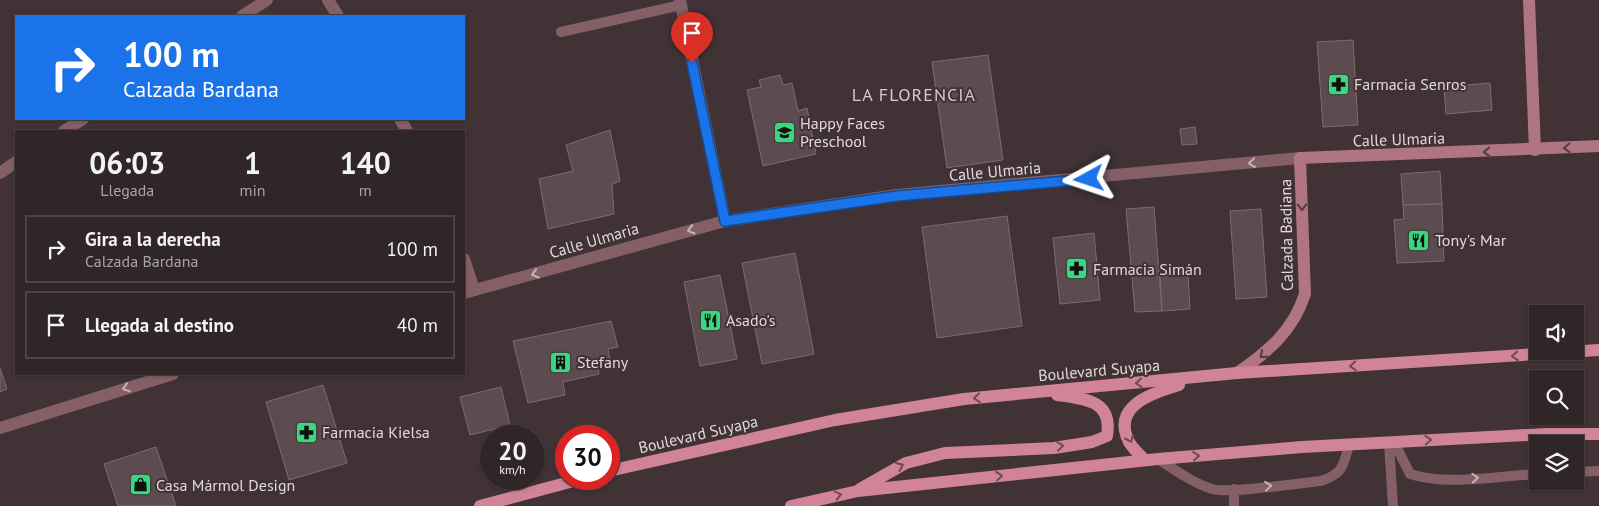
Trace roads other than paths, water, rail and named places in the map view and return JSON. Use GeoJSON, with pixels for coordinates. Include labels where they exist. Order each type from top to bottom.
{"type":"FeatureCollection","features":[{"type":"Feature","properties":{"kind":"main road","name":"Boulevard Suyapa"},"geometry":{"type":"LineString","coordinates":[[620,469],[835,420],[964,400],[1237,373],[1599,350]]}},
{"type":"Feature","properties":{"kind":"main road"},"geometry":{"type":"LineString","coordinates":[[1145,460],[1130,443],[1126,431],[1125,419],[1130,407],[1161,390],[1208,376]]}},
{"type":"Feature","properties":{"kind":"main road"},"geometry":{"type":"LineString","coordinates":[[858,491],[906,463],[945,453],[1054,448],[1092,442],[1107,436],[1109,422],[1103,409],[1092,402],[1040,392]]}},
{"type":"Feature","properties":{"kind":"main road"},"geometry":{"type":"LineString","coordinates":[[791,506],[816,503],[858,491],[1145,460],[1391,442],[1546,434],[1599,434]]}},
{"type":"Feature","properties":{"kind":"main road"},"geometry":{"type":"LineString","coordinates":[[480,506],[555,486]]}},
{"type":"Feature","properties":{"kind":"street"},"geometry":{"type":"LineString","coordinates":[[244,15],[267,0]]}},
{"type":"Feature","properties":{"kind":"street"},"geometry":{"type":"LineString","coordinates":[[328,0],[337,15]]}},
{"type":"Feature","properties":{"kind":"street"},"geometry":{"type":"LineString","coordinates":[[1529,0],[1535,150]]}},
{"type":"Feature","properties":{"kind":"street"},"geometry":{"type":"LineString","coordinates":[[680,2],[725,221]]}},
{"type":"Feature","properties":{"kind":"street"},"geometry":{"type":"LineString","coordinates":[[66,130],[81,120]]}},
{"type":"Feature","properties":{"kind":"street","name":"Calle Ulmaria"},"geometry":{"type":"LineString","coordinates":[[469,292],[725,221],[897,196],[1300,158],[1599,146]]}},
{"type":"Feature","properties":{"kind":"street","name":"Calzada Badiana"},"geometry":{"type":"LineString","coordinates":[[1237,373],[1262,357],[1284,336],[1301,307],[1305,294],[1300,158]]}},
{"type":"Feature","properties":{"kind":"street"},"geometry":{"type":"LineString","coordinates":[[0,173],[15,163]]}},
{"type":"Feature","properties":{"kind":"street"},"geometry":{"type":"LineString","coordinates":[[465,266],[469,292]]}},
{"type":"Feature","properties":{"kind":"street"},"geometry":{"type":"LineString","coordinates":[[0,428],[170,375]]}},
{"type":"Feature","properties":{"kind":"lane"},"geometry":{"type":"LineString","coordinates":[[561,32],[680,2]]}},
{"type":"Feature","properties":{"kind":"lane"},"geometry":{"type":"LineString","coordinates":[[1391,442],[1410,474],[1421,477],[1447,479],[1529,474]]}},
{"type":"Feature","properties":{"kind":"lane"},"geometry":{"type":"LineString","coordinates":[[1391,442],[1393,506]]}},
{"type":"Feature","properties":{"kind":"lane"},"geometry":{"type":"LineString","coordinates":[[1158,459],[1195,482],[1214,490],[1234,489],[1321,481],[1334,477],[1342,468],[1348,445]]}},
{"type":"Feature","properties":{"kind":"lane"},"geometry":{"type":"LineString","coordinates":[[1584,472],[1599,471]]}},
{"type":"Feature","properties":{"kind":"lane"},"geometry":{"type":"LineString","coordinates":[[1234,489],[1234,506]]}},
{"type":"Feature","properties":{"kind":"place","name":"Farmacia Senros"},"geometry":{"type":"Point","coordinates":[1338,84]}},
{"type":"Feature","properties":{"kind":"place","name":"Happy Faces Preschool"},"geometry":{"type":"Point","coordinates":[784,132]}},
{"type":"Feature","properties":{"kind":"place","name":"Tony's Mar"},"geometry":{"type":"Point","coordinates":[1419,240]}},
{"type":"Feature","properties":{"kind":"place","name":"Farmacia Simán"},"geometry":{"type":"Point","coordinates":[1077,269]}},
{"type":"Feature","properties":{"kind":"place","name":"Asado's"},"geometry":{"type":"Point","coordinates":[710,320]}},
{"type":"Feature","properties":{"kind":"place","name":"Stefany"},"geometry":{"type":"Point","coordinates":[561,362]}},
{"type":"Feature","properties":{"kind":"place","name":"Farmacia Kielsa"},"geometry":{"type":"Point","coordinates":[306,432]}},
{"type":"Feature","properties":{"kind":"place","name":"Casa Mármol Design"},"geometry":{"type":"Point","coordinates":[140,485]}},
{"type":"Feature","properties":{"kind":"district","name":"LA FLORENCIA"},"geometry":{"type":"Point","coordinates":[914,95]}}]}
